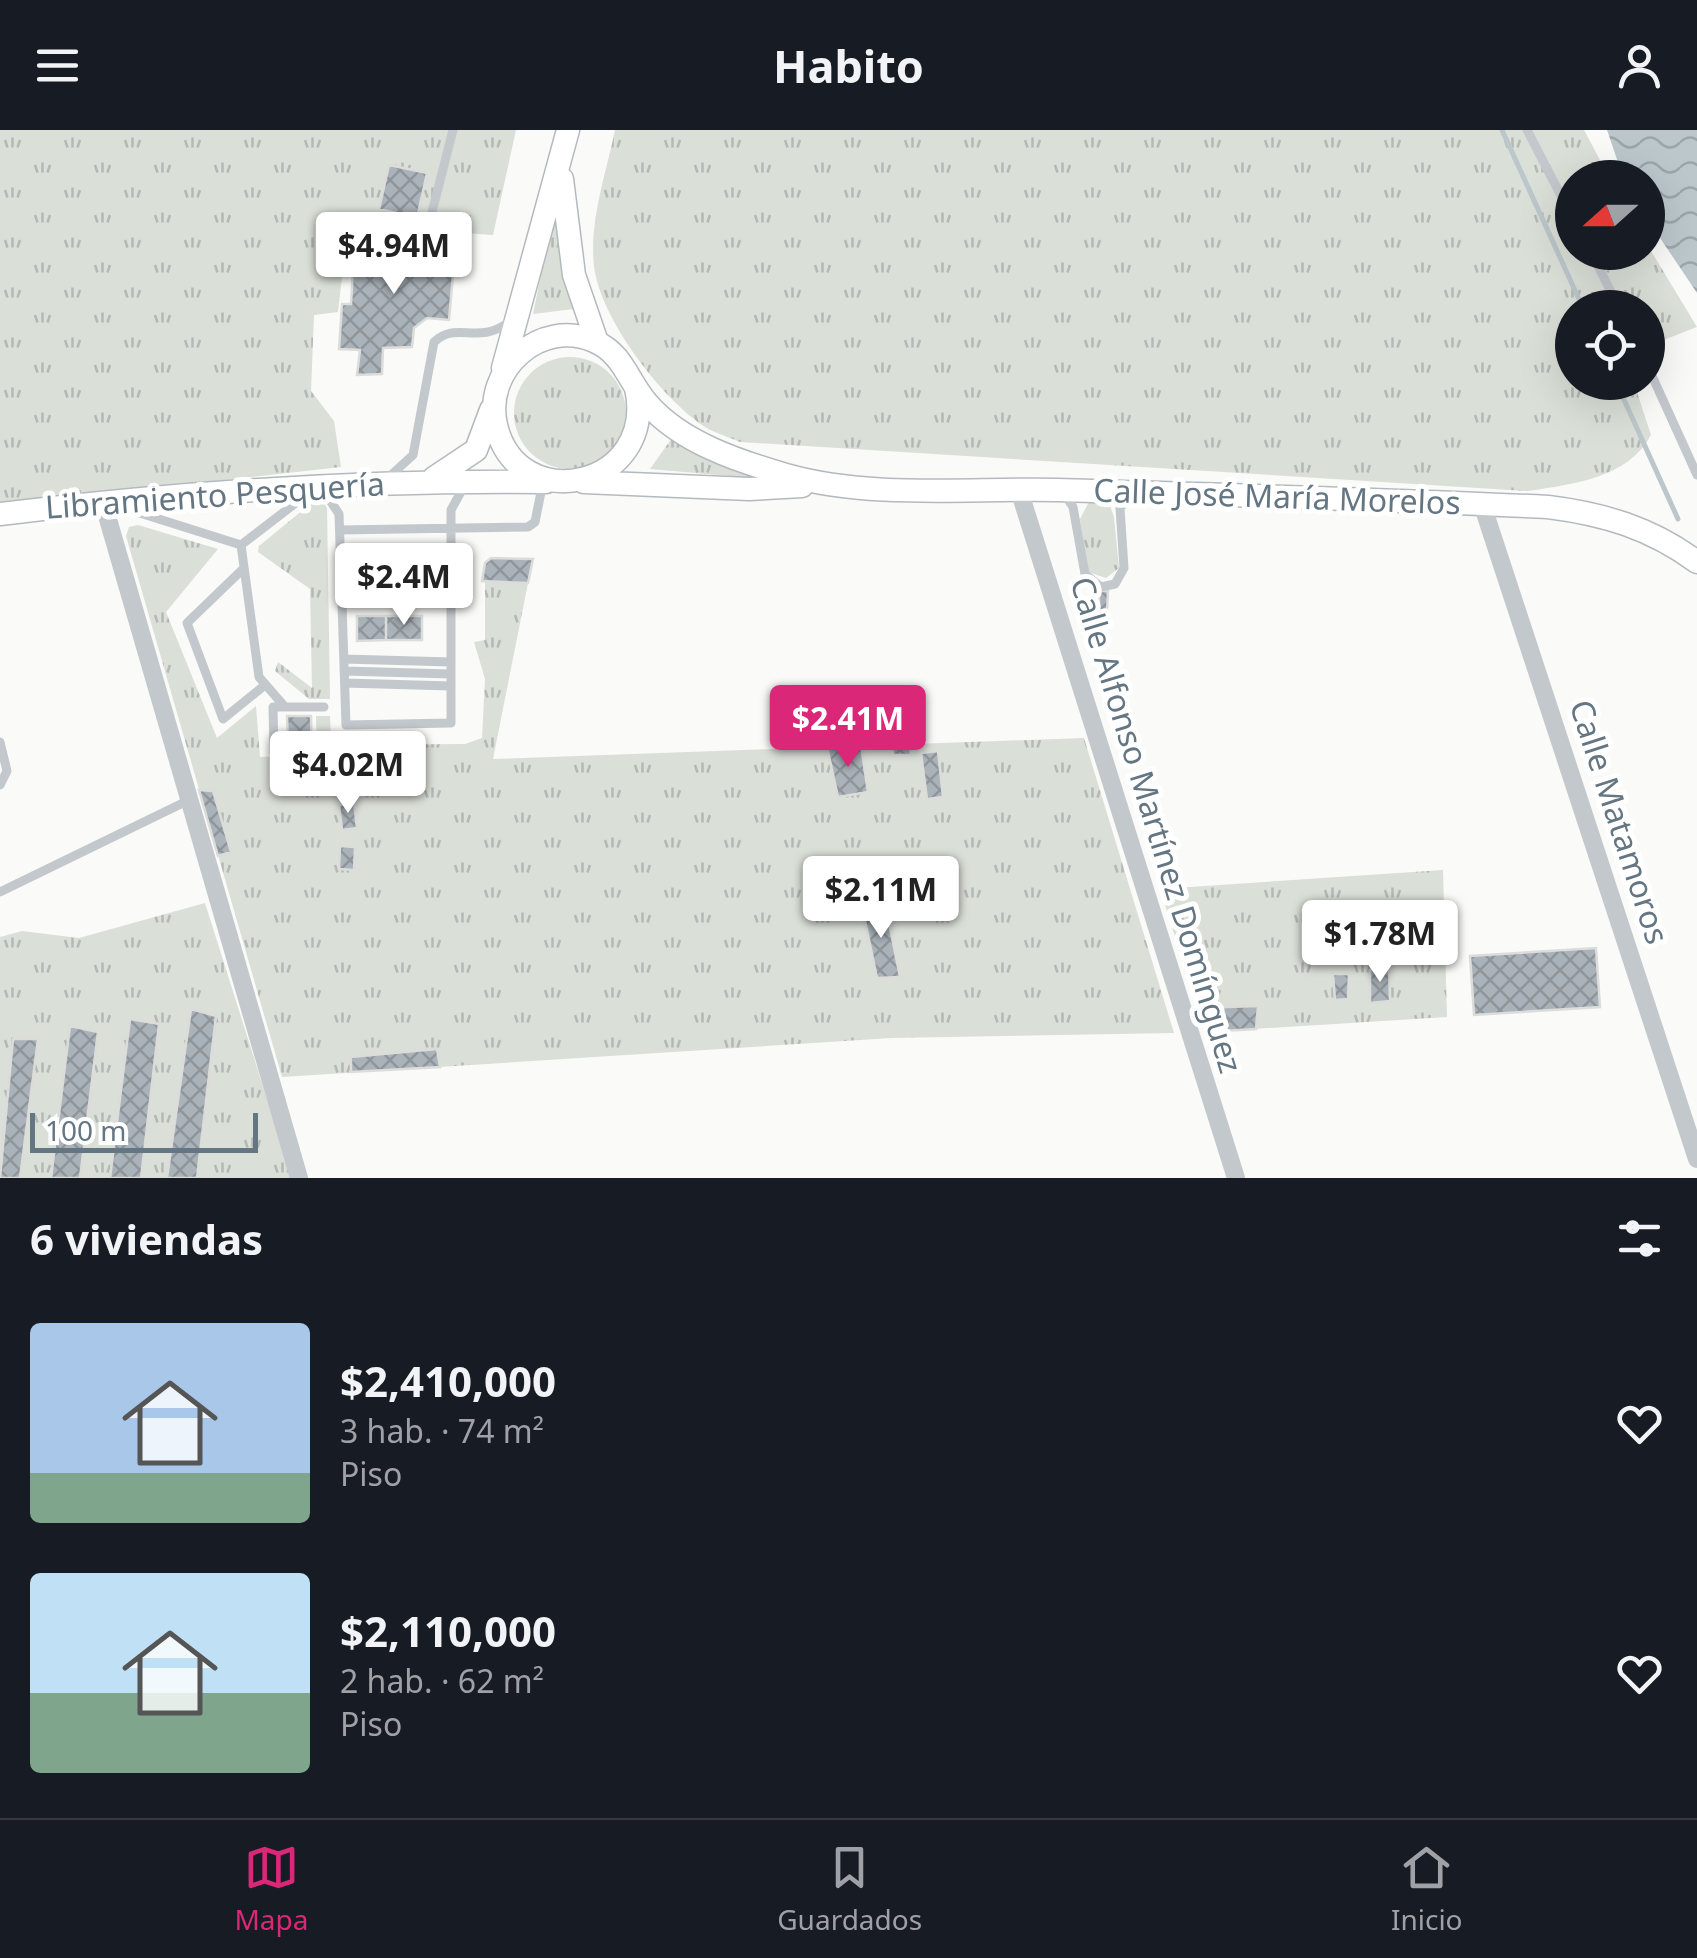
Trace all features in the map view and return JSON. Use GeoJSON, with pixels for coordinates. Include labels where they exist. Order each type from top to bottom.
{"type":"FeatureCollection","features":[{"type":"Feature","properties":{"kind":"main road"},"geometry":{"type":"LineString","coordinates":[[423,481],[454,469],[476,450],[520,309],[568,130]]}},
{"type":"Feature","properties":{"kind":"main road"},"geometry":{"type":"LineString","coordinates":[[560,160],[574,275],[597,342]]}},
{"type":"Feature","properties":{"kind":"main road"},"geometry":{"type":"LineString","coordinates":[[636,388],[638,422],[624,454],[596,476],[560,482],[533,474],[508,452],[495,423],[498,384],[518,354],[542,340],[570,336],[597,342],[628,369],[636,388],[656,413],[712,448],[800,479],[845,485]]}},
{"type":"Feature","properties":{"kind":"main road","name":"Libramiento Pesquería"},"geometry":{"type":"LineString","coordinates":[[0,514],[104,502],[423,481],[749,489],[845,485]]}},
{"type":"Feature","properties":{"kind":"main road","name":"Calle José María Morelos"},"geometry":{"type":"LineString","coordinates":[[845,485],[1482,504],[1596,514],[1655,534],[1697,562]]}},
{"type":"Feature","properties":{"kind":"street","name":"Calle Alfonso Martínez Domínguez"},"geometry":{"type":"LineString","coordinates":[[1019,490],[1236,1178]]}},
{"type":"Feature","properties":{"kind":"street"},"geometry":{"type":"LineString","coordinates":[[104,502],[186,801],[299,1178]]}},
{"type":"Feature","properties":{"kind":"street","name":"Calle Matamoros"},"geometry":{"type":"LineString","coordinates":[[1482,504],[1697,1159]]}},
{"type":"Feature","properties":{"kind":"lane"},"geometry":{"type":"LineString","coordinates":[[430,220],[453,130]]}},
{"type":"Feature","properties":{"kind":"lane"},"geometry":{"type":"LineString","coordinates":[[1526,130],[1555,185]]}},
{"type":"Feature","properties":{"kind":"lane"},"geometry":{"type":"LineString","coordinates":[[423,481],[440,488],[451,510],[450,723],[346,725],[339,514],[342,502],[364,484],[401,470],[414,455],[434,342],[452,332],[486,335],[505,325],[520,309]]}},
{"type":"Feature","properties":{"kind":"lane"},"geometry":{"type":"LineString","coordinates":[[1663,400],[1697,476]]}},
{"type":"Feature","properties":{"kind":"lane"},"geometry":{"type":"LineString","coordinates":[[451,510],[459,492],[478,481]]}},
{"type":"Feature","properties":{"kind":"lane"},"geometry":{"type":"LineString","coordinates":[[340,530],[532,525],[560,482]]}},
{"type":"Feature","properties":{"kind":"lane"},"geometry":{"type":"LineString","coordinates":[[241,545],[316,487],[332,499],[339,514]]}},
{"type":"Feature","properties":{"kind":"lane"},"geometry":{"type":"LineString","coordinates":[[1059,490],[1072,506],[1085,574],[1101,587],[1115,584],[1124,572],[1120,508],[1135,493]]}},
{"type":"Feature","properties":{"kind":"lane"},"geometry":{"type":"LineString","coordinates":[[104,502],[241,545]]}},
{"type":"Feature","properties":{"kind":"lane"},"geometry":{"type":"LineString","coordinates":[[241,545],[259,677],[285,707]]}},
{"type":"Feature","properties":{"kind":"lane"},"geometry":{"type":"LineString","coordinates":[[244,568],[186,622],[223,719],[265,684]]}},
{"type":"Feature","properties":{"kind":"lane"},"geometry":{"type":"LineString","coordinates":[[342,592],[452,590]]}},
{"type":"Feature","properties":{"kind":"lane"},"geometry":{"type":"LineString","coordinates":[[344,665],[451,662]]}},
{"type":"Feature","properties":{"kind":"lane"},"geometry":{"type":"LineString","coordinates":[[344,665],[451,674]]}},
{"type":"Feature","properties":{"kind":"lane"},"geometry":{"type":"LineString","coordinates":[[344,684],[451,686]]}},
{"type":"Feature","properties":{"kind":"lane"},"geometry":{"type":"LineString","coordinates":[[274,753],[272,707],[324,708]]}},
{"type":"Feature","properties":{"kind":"lane"},"geometry":{"type":"LineString","coordinates":[[0,742],[7,772],[0,786]]}},
{"type":"Feature","properties":{"kind":"lane"},"geometry":{"type":"LineString","coordinates":[[0,892],[186,801]]}},
{"type":"Feature","properties":{"kind":"green space"},"geometry":{"type":"Polygon","coordinates":[[[0,130],[516,130],[493,235],[348,225],[338,312],[314,315],[311,391],[334,421],[341,467],[0,505],[0,130]]]}},
{"type":"Feature","properties":{"kind":"green space"},"geometry":{"type":"Polygon","coordinates":[[[615,130],[1584,130],[1600,160],[1555,160],[1555,270],[1663,270],[1697,327],[1665,339],[1665,290],[1555,290],[1555,400],[1640,400],[1651,435],[1629,461],[1614,470],[1581,482],[1528,491],[740,442],[705,427],[688,414],[652,377],[620,332],[599,287],[594,266],[599,198],[615,130]]]}},
{"type":"Feature","properties":{"kind":"green space"},"geometry":{"type":"Polygon","coordinates":[[[554,210],[574,309],[533,314],[554,210]]]}},
{"type":"Feature","properties":{"kind":"green space"},"geometry":{"type":"Polygon","coordinates":[[[570,357],[592,361],[610,373],[622,391],[626,413],[622,435],[610,453],[592,465],[570,469],[548,465],[530,453],[518,435],[514,413],[518,391],[530,373],[548,361],[570,357]]]}},
{"type":"Feature","properties":{"kind":"green space"},"geometry":{"type":"Polygon","coordinates":[[[672,438],[752,478],[650,469],[672,438]]]}},
{"type":"Feature","properties":{"kind":"green space"},"geometry":{"type":"Polygon","coordinates":[[[320,496],[327,508],[330,699],[309,699],[275,671],[278,662],[312,688],[310,589],[258,552],[259,546],[320,496]]]}},
{"type":"Feature","properties":{"kind":"green space"},"geometry":{"type":"Polygon","coordinates":[[[1090,500],[1108,500],[1114,517],[1119,568],[1106,578],[1088,572],[1080,519],[1090,500]]]}},
{"type":"Feature","properties":{"kind":"green space"},"geometry":{"type":"Polygon","coordinates":[[[138,525],[218,549],[166,612],[217,738],[256,706],[260,757],[317,755],[316,716],[330,716],[331,738],[339,745],[465,744],[482,738],[485,679],[474,642],[485,640],[485,582],[528,583],[493,759],[1084,738],[1174,1033],[891,1038],[282,1077],[126,536],[129,527],[138,525]]]}},
{"type":"Feature","properties":{"kind":"green space"},"geometry":{"type":"Polygon","coordinates":[[[1443,870],[1447,1017],[1205,1032],[1160,889],[1443,870]]]}},
{"type":"Feature","properties":{"kind":"green space"},"geometry":{"type":"Polygon","coordinates":[[[205,903],[292,1178],[0,1178],[0,937],[22,931],[79,938],[205,903]]]}},
{"type":"Feature","properties":{"kind":"water"},"geometry":{"type":"Polygon","coordinates":[[[1607,130],[1697,130],[1697,293],[1665,245],[1665,160],[1617,160],[1607,130]]]}},
{"type":"Feature","properties":{"kind":"building"},"geometry":{"type":"Polygon","coordinates":[[[389,165],[427,173],[417,218],[379,209],[389,165]]]}},
{"type":"Feature","properties":{"kind":"building"},"geometry":{"type":"Polygon","coordinates":[[[372,236],[419,236],[420,251],[455,253],[449,320],[427,318],[414,328],[412,347],[383,348],[382,374],[357,375],[360,350],[339,349],[342,304],[351,304],[354,251],[371,250],[372,236]]]}},
{"type":"Feature","properties":{"kind":"building"},"geometry":{"type":"Polygon","coordinates":[[[427,551],[427,573],[352,576],[350,554],[427,551]]]}},
{"type":"Feature","properties":{"kind":"building"},"geometry":{"type":"Polygon","coordinates":[[[491,558],[533,559],[528,583],[482,581],[485,563],[491,558]]]}},
{"type":"Feature","properties":{"kind":"building"},"geometry":{"type":"Polygon","coordinates":[[[1099,591],[1108,591],[1107,612],[1099,612],[1099,591]]]}},
{"type":"Feature","properties":{"kind":"building"},"geometry":{"type":"Polygon","coordinates":[[[357,616],[386,616],[386,640],[357,641],[357,616]]]}},
{"type":"Feature","properties":{"kind":"building"},"geometry":{"type":"Polygon","coordinates":[[[386,616],[422,616],[422,640],[386,640],[386,616]]]}},
{"type":"Feature","properties":{"kind":"building"},"geometry":{"type":"Polygon","coordinates":[[[287,716],[311,716],[312,755],[295,756],[294,743],[288,743],[287,716]]]}},
{"type":"Feature","properties":{"kind":"building"},"geometry":{"type":"Polygon","coordinates":[[[910,744],[911,755],[893,755],[892,745],[910,744]]]}},
{"type":"Feature","properties":{"kind":"building"},"geometry":{"type":"Polygon","coordinates":[[[861,746],[868,792],[838,797],[827,747],[861,746]]]}},
{"type":"Feature","properties":{"kind":"building"},"geometry":{"type":"Polygon","coordinates":[[[938,751],[943,797],[927,799],[921,753],[938,751]]]}},
{"type":"Feature","properties":{"kind":"building"},"geometry":{"type":"Polygon","coordinates":[[[375,763],[377,783],[339,783],[339,765],[375,763]]]}},
{"type":"Feature","properties":{"kind":"building"},"geometry":{"type":"Polygon","coordinates":[[[199,790],[213,791],[231,852],[218,856],[199,790]]]}},
{"type":"Feature","properties":{"kind":"building"},"geometry":{"type":"Polygon","coordinates":[[[354,802],[357,828],[342,830],[339,805],[354,802]]]}},
{"type":"Feature","properties":{"kind":"building"},"geometry":{"type":"Polygon","coordinates":[[[340,846],[355,847],[354,870],[339,869],[340,846]]]}},
{"type":"Feature","properties":{"kind":"building"},"geometry":{"type":"Polygon","coordinates":[[[885,903],[900,977],[877,978],[862,906],[885,903]]]}},
{"type":"Feature","properties":{"kind":"building"},"geometry":{"type":"Polygon","coordinates":[[[1374,929],[1382,937],[1364,952],[1357,943],[1374,929]]]}},
{"type":"Feature","properties":{"kind":"building"},"geometry":{"type":"Polygon","coordinates":[[[1596,948],[1600,1007],[1474,1015],[1470,956],[1596,948]]]}},
{"type":"Feature","properties":{"kind":"building"},"geometry":{"type":"Polygon","coordinates":[[[1389,967],[1390,1001],[1370,1003],[1370,970],[1389,967]]]}},
{"type":"Feature","properties":{"kind":"building"},"geometry":{"type":"Polygon","coordinates":[[[1333,974],[1349,974],[1348,999],[1335,1000],[1333,974]]]}},
{"type":"Feature","properties":{"kind":"building"},"geometry":{"type":"Polygon","coordinates":[[[1258,1006],[1256,1029],[1205,1032],[1197,1008],[1258,1006]]]}},
{"type":"Feature","properties":{"kind":"building"},"geometry":{"type":"Polygon","coordinates":[[[191,1009],[216,1016],[197,1178],[167,1178],[191,1009]]]}},
{"type":"Feature","properties":{"kind":"building"},"geometry":{"type":"Polygon","coordinates":[[[130,1019],[159,1024],[141,1178],[110,1178],[130,1019]]]}},
{"type":"Feature","properties":{"kind":"building"},"geometry":{"type":"Polygon","coordinates":[[[70,1026],[98,1032],[80,1178],[51,1178],[70,1026]]]}},
{"type":"Feature","properties":{"kind":"building"},"geometry":{"type":"Polygon","coordinates":[[[13,1039],[38,1039],[20,1178],[0,1178],[13,1039]]]}},
{"type":"Feature","properties":{"kind":"building"},"geometry":{"type":"Polygon","coordinates":[[[437,1049],[440,1067],[351,1072],[351,1057],[437,1049]]]}},
{"type":"Feature","properties":{"kind":"waterway"},"geometry":{"type":"LineString","coordinates":[[1502,130],[1575,290]]}},
{"type":"Feature","properties":{"kind":"waterway"},"geometry":{"type":"LineString","coordinates":[[1624,400],[1678,519]]}}]}
